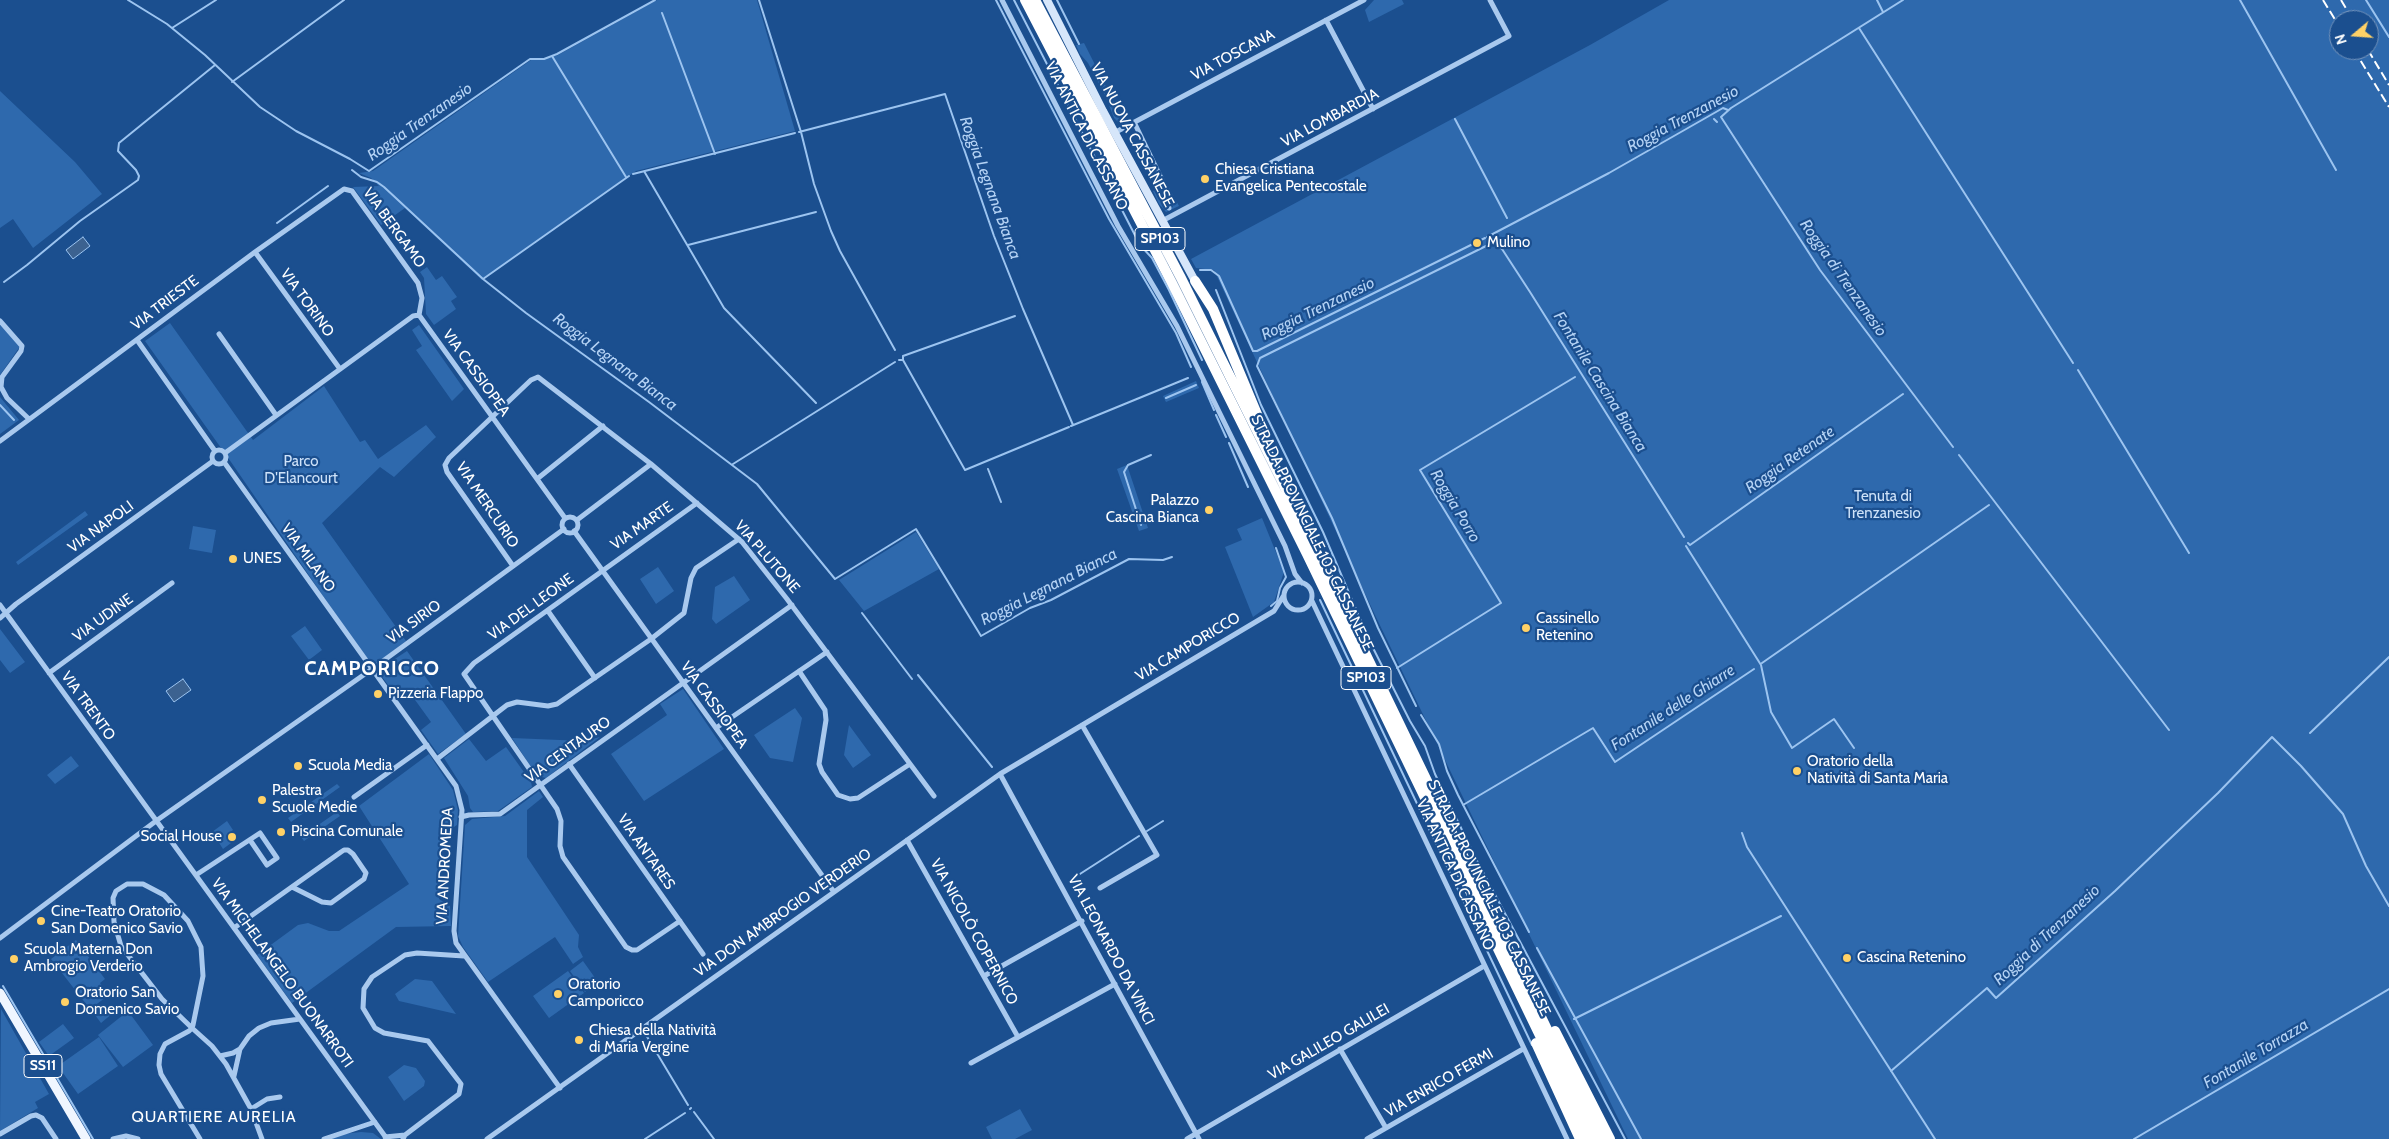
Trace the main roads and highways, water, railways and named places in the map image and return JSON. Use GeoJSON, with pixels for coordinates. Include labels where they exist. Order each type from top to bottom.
{"type":"FeatureCollection","features":[{"type":"Feature","properties":{"kind":"highway","name":"STRADA PROVINCIALE 103 CASSANESE"},"geometry":{"type":"LineString","coordinates":[[1023,0],[1185,309],[1590,1139]]}},
{"type":"Feature","properties":{"kind":"highway","name":"STRADA PROVINCIALE 103 CASSANESE"},"geometry":{"type":"LineString","coordinates":[[1036,0],[1181,278],[1281,479],[1600,1139]]}},
{"type":"Feature","properties":{"kind":"highway","name":"SP103"},"geometry":{"type":"LineString","coordinates":[[1195,281],[1216,318],[1268,439],[1281,479]]}},
{"type":"Feature","properties":{"kind":"highway","name":"SP103"},"geometry":{"type":"LineString","coordinates":[[1473,876],[1516,955],[1610,1139]]}},
{"type":"Feature","properties":{"kind":"highway","name":"SP103"},"geometry":{"type":"LineString","coordinates":[[1472,896],[1486,936],[1580,1139]]}},
{"type":"Feature","properties":{"kind":"main road","name":"SS11"},"geometry":{"type":"LineString","coordinates":[[0,993],[86,1139]]}},
{"type":"Feature","properties":{"kind":"waterway","name":"Roggia Trenzanesio"},"geometry":{"type":"LineString","coordinates":[[128,0],[167,24],[205,55],[260,107],[296,131],[369,171],[530,59],[544,59],[557,54],[655,0]]}},
{"type":"Feature","properties":{"kind":"waterway"},"geometry":{"type":"LineString","coordinates":[[172,28],[216,0]]}},
{"type":"Feature","properties":{"kind":"waterway"},"geometry":{"type":"LineString","coordinates":[[232,82],[344,0]]}},
{"type":"Feature","properties":{"kind":"waterway","name":"Roggia Legnana Bianca"},"geometry":{"type":"LineString","coordinates":[[759,0],[801,132],[814,184],[831,231],[840,251],[895,350]]}},
{"type":"Feature","properties":{"kind":"waterway"},"geometry":{"type":"LineString","coordinates":[[996,0],[1109,219],[1176,333],[1191,367]]}},
{"type":"Feature","properties":{"kind":"waterway"},"geometry":{"type":"LineString","coordinates":[[1014,0],[1140,245],[1152,258],[1169,290],[1202,360]]}},
{"type":"Feature","properties":{"kind":"waterway","name":"Roggia Trenzanesio"},"geometry":{"type":"LineString","coordinates":[[1057,0],[1079,44]]}},
{"type":"Feature","properties":{"kind":"waterway","name":"Roggia Trenzanesio"},"geometry":{"type":"LineString","coordinates":[[1877,0],[1883,12]]}},
{"type":"Feature","properties":{"kind":"waterway","name":"Roggia di Trenzanesio"},"geometry":{"type":"LineString","coordinates":[[1903,0],[1731,108],[1721,117],[1820,270],[1953,447]]}},
{"type":"Feature","properties":{"kind":"waterway"},"geometry":{"type":"LineString","coordinates":[[2240,0],[2336,170]]}},
{"type":"Feature","properties":{"kind":"waterway"},"geometry":{"type":"LineString","coordinates":[[2366,0],[2389,37]]}},
{"type":"Feature","properties":{"kind":"waterway","name":"Roggia Legnana Bianca"},"geometry":{"type":"LineString","coordinates":[[662,13],[715,154]]}},
{"type":"Feature","properties":{"kind":"waterway"},"geometry":{"type":"LineString","coordinates":[[1859,28],[2073,363]]}},
{"type":"Feature","properties":{"kind":"waterway"},"geometry":{"type":"LineString","coordinates":[[552,56],[626,177]]}},
{"type":"Feature","properties":{"kind":"waterway","name":"Roggia Trenzanesio"},"geometry":{"type":"LineString","coordinates":[[4,282],[80,221],[138,180],[139,176],[136,170],[118,151],[119,143],[215,65]]}},
{"type":"Feature","properties":{"kind":"waterway","name":"Roggia Legnana Bianca"},"geometry":{"type":"LineString","coordinates":[[799,132],[945,94],[994,236],[1073,425]]}},
{"type":"Feature","properties":{"kind":"waterway","name":"Roggia Trenzanesio"},"geometry":{"type":"LineString","coordinates":[[1487,237],[1609,173],[1723,108],[1728,110]]}},
{"type":"Feature","properties":{"kind":"waterway","name":"Roggia Trenzanesio"},"geometry":{"type":"LineString","coordinates":[[1455,119],[1507,218]]}},
{"type":"Feature","properties":{"kind":"waterway"},"geometry":{"type":"LineString","coordinates":[[1714,119],[1717,122]]}},
{"type":"Feature","properties":{"kind":"waterway","name":"Roggia Legnana Bianca"},"geometry":{"type":"LineString","coordinates":[[633,174],[795,133]]}},
{"type":"Feature","properties":{"kind":"waterway","name":"Roggia Legnana Bianca"},"geometry":{"type":"LineString","coordinates":[[352,170],[361,177],[377,182],[384,187],[483,279],[526,313],[649,402],[757,484],[835,579],[916,529],[981,636],[1030,608],[1051,600],[1129,559],[1163,560],[1172,557]]}},
{"type":"Feature","properties":{"kind":"waterway","name":"Roggia Legnana Bianca"},"geometry":{"type":"LineString","coordinates":[[644,171],[724,308],[816,403]]}},
{"type":"Feature","properties":{"kind":"waterway","name":"Roggia Legnana Bianca"},"geometry":{"type":"LineString","coordinates":[[483,279],[629,176]]}},
{"type":"Feature","properties":{"kind":"waterway","name":"Roggia Legnana Bianca"},"geometry":{"type":"LineString","coordinates":[[277,223],[328,186]]}},
{"type":"Feature","properties":{"kind":"waterway","name":"Roggia Legnana Bianca"},"geometry":{"type":"LineString","coordinates":[[688,245],[816,212]]}},
{"type":"Feature","properties":{"kind":"waterway","name":"Roggia Trenzanesio"},"geometry":{"type":"LineString","coordinates":[[1200,270],[1211,270],[1219,276],[1253,351],[1257,351],[1485,238]]}},
{"type":"Feature","properties":{"kind":"waterway","name":"Fontanile Cascina Bianca"},"geometry":{"type":"LineString","coordinates":[[1494,243],[1502,249],[1530,292],[1684,537]]}},
{"type":"Feature","properties":{"kind":"waterway"},"geometry":{"type":"LineString","coordinates":[[1416,706],[1378,628],[1332,518],[1257,366],[1260,358],[1488,245]]}},
{"type":"Feature","properties":{"kind":"waterway"},"geometry":{"type":"LineString","coordinates":[[1216,290],[1261,405],[1323,532],[1370,642],[1410,721],[1425,746],[1435,774],[1475,857],[1625,1139]]}},
{"type":"Feature","properties":{"kind":"waterway"},"geometry":{"type":"LineString","coordinates":[[903,360],[903,356],[1015,316]]}},
{"type":"Feature","properties":{"kind":"waterway","name":"Roggia Legnana Bianca"},"geometry":{"type":"LineString","coordinates":[[899,360],[903,360],[965,470],[1069,427]]}},
{"type":"Feature","properties":{"kind":"waterway","name":"Roggia Legnana Bianca"},"geometry":{"type":"LineString","coordinates":[[733,464],[895,362]]}},
{"type":"Feature","properties":{"kind":"waterway"},"geometry":{"type":"LineString","coordinates":[[2078,370],[2189,553]]}},
{"type":"Feature","properties":{"kind":"waterway","name":"Roggia Porro"},"geometry":{"type":"LineString","coordinates":[[1397,668],[1501,603],[1420,470],[1575,377]]}},
{"type":"Feature","properties":{"kind":"waterway","name":"Roggia Legnana Bianca"},"geometry":{"type":"LineString","coordinates":[[1071,426],[1188,378]]}},
{"type":"Feature","properties":{"kind":"waterway"},"geometry":{"type":"LineString","coordinates":[[1202,382],[1214,410]]}},
{"type":"Feature","properties":{"kind":"waterway","name":"Fontanile Cascina Bianca"},"geometry":{"type":"LineString","coordinates":[[1166,398],[1196,385]]}},
{"type":"Feature","properties":{"kind":"waterway","name":"Roggia Retenate"},"geometry":{"type":"LineString","coordinates":[[1688,543],[1690,545],[1903,394]]}},
{"type":"Feature","properties":{"kind":"waterway","name":"Roggia Legnana Bianca"},"geometry":{"type":"LineString","coordinates":[[0,405],[14,420]]}},
{"type":"Feature","properties":{"kind":"waterway"},"geometry":{"type":"LineString","coordinates":[[1216,415],[1226,437]]}},
{"type":"Feature","properties":{"kind":"waterway"},"geometry":{"type":"LineString","coordinates":[[1229,443],[1248,487]]}},
{"type":"Feature","properties":{"kind":"waterway","name":"Fontanile Cascina Bianca"},"geometry":{"type":"LineString","coordinates":[[1141,525],[1124,472],[1128,465],[1151,455]]}},
{"type":"Feature","properties":{"kind":"waterway","name":"Roggia di Trenzanesio"},"geometry":{"type":"LineString","coordinates":[[1959,455],[2169,730]]}},
{"type":"Feature","properties":{"kind":"waterway"},"geometry":{"type":"LineString","coordinates":[[988,469],[1001,502]]}},
{"type":"Feature","properties":{"kind":"waterway","name":"Fontanile delle Ghiarre"},"geometry":{"type":"LineString","coordinates":[[1762,663],[1989,505]]}},
{"type":"Feature","properties":{"kind":"waterway"},"geometry":{"type":"LineString","coordinates":[[1686,546],[1761,665],[1771,712],[1792,748],[1834,719],[1854,748]]}},
{"type":"Feature","properties":{"kind":"waterway"},"geometry":{"type":"LineString","coordinates":[[1271,606],[1277,601],[1280,588],[1286,577],[1276,548]]}},
{"type":"Feature","properties":{"kind":"waterway"},"geometry":{"type":"LineString","coordinates":[[1320,600],[1532,1045]]}},
{"type":"Feature","properties":{"kind":"waterway","name":"Roggia Legnana Bianca"},"geometry":{"type":"LineString","coordinates":[[862,613],[912,679]]}},
{"type":"Feature","properties":{"kind":"waterway"},"geometry":{"type":"LineString","coordinates":[[2310,733],[2389,657]]}},
{"type":"Feature","properties":{"kind":"waterway","name":"Fontanile delle Ghiarre"},"geometry":{"type":"LineString","coordinates":[[1463,805],[1593,728],[1615,762],[1754,669]]}},
{"type":"Feature","properties":{"kind":"waterway","name":"Roggia Legnana Bianca"},"geometry":{"type":"LineString","coordinates":[[918,675],[992,767]]}},
{"type":"Feature","properties":{"kind":"waterway"},"geometry":{"type":"LineString","coordinates":[[1421,715],[1439,744],[1447,771],[1458,795],[1529,932]]}},
{"type":"Feature","properties":{"kind":"waterway","name":"Roggia di Trenzanesio"},"geometry":{"type":"LineString","coordinates":[[1891,1071],[1987,988],[1996,998],[2115,891],[2218,793],[2272,737],[2301,766],[2343,814],[2366,866],[2389,906]]}},
{"type":"Feature","properties":{"kind":"waterway","name":"Roggia Porro"},"geometry":{"type":"LineString","coordinates":[[1147,831],[1163,821]]}},
{"type":"Feature","properties":{"kind":"waterway"},"geometry":{"type":"LineString","coordinates":[[1742,833],[1747,847],[1935,1139]]}},
{"type":"Feature","properties":{"kind":"waterway","name":"Roggia Porro"},"geometry":{"type":"LineString","coordinates":[[1069,881],[1139,836]]}},
{"type":"Feature","properties":{"kind":"waterway"},"geometry":{"type":"LineString","coordinates":[[1574,1019],[1781,916]]}},
{"type":"Feature","properties":{"kind":"waterway"},"geometry":{"type":"LineString","coordinates":[[1537,948],[1641,1139]]}},
{"type":"Feature","properties":{"kind":"waterway"},"geometry":{"type":"LineString","coordinates":[[3,986],[93,1139]]}},
{"type":"Feature","properties":{"kind":"waterway","name":"Fontanile Torrazza"},"geometry":{"type":"LineString","coordinates":[[2134,1139],[2389,989]]}},
{"type":"Feature","properties":{"kind":"waterway"},"geometry":{"type":"LineString","coordinates":[[646,1035],[688,1105]]}},
{"type":"Feature","properties":{"kind":"waterway"},"geometry":{"type":"LineString","coordinates":[[694,1112],[714,1139]]}},
{"type":"Feature","properties":{"kind":"waterway"},"geometry":{"type":"LineString","coordinates":[[645,1139],[685,1113]]}},
{"type":"Feature","properties":{"kind":"railway"},"geometry":{"type":"LineString","coordinates":[[2323,0],[2329,10]]}},
{"type":"Feature","properties":{"kind":"railway"},"geometry":{"type":"LineString","coordinates":[[2341,0],[2347,10]]}},
{"type":"Feature","properties":{"kind":"railway"},"geometry":{"type":"LineString","coordinates":[[2360,60],[2389,107]]}},
{"type":"Feature","properties":{"kind":"railway"},"geometry":{"type":"LineString","coordinates":[[2374,60],[2389,85]]}},
{"type":"Feature","properties":{"kind":"place","name":"Chiesa Cristiana Evangelica Pentecostale"},"geometry":{"type":"Point","coordinates":[1205,179]}},
{"type":"Feature","properties":{"kind":"place","name":"Mulino"},"geometry":{"type":"Point","coordinates":[1477,243]}},
{"type":"Feature","properties":{"kind":"place","name":"Palazzo Cascina Bianca"},"geometry":{"type":"Point","coordinates":[1209,510]}},
{"type":"Feature","properties":{"kind":"place","name":"UNES"},"geometry":{"type":"Point","coordinates":[233,559]}},
{"type":"Feature","properties":{"kind":"place","name":"Cassinello Retenino"},"geometry":{"type":"Point","coordinates":[1526,628]}},
{"type":"Feature","properties":{"kind":"place","name":"Pizzeria Flappo"},"geometry":{"type":"Point","coordinates":[378,694]}},
{"type":"Feature","properties":{"kind":"place","name":"Scuola Media"},"geometry":{"type":"Point","coordinates":[298,766]}},
{"type":"Feature","properties":{"kind":"place","name":"Oratorio della Natività di Santa Maria"},"geometry":{"type":"Point","coordinates":[1797,771]}},
{"type":"Feature","properties":{"kind":"place","name":"Palestra Scuole Medie"},"geometry":{"type":"Point","coordinates":[262,800]}},
{"type":"Feature","properties":{"kind":"place","name":"Piscina Comunale"},"geometry":{"type":"Point","coordinates":[281,832]}},
{"type":"Feature","properties":{"kind":"place","name":"Social House"},"geometry":{"type":"Point","coordinates":[232,837]}},
{"type":"Feature","properties":{"kind":"place","name":"Cine-Teatro Oratorio San Domenico Savio"},"geometry":{"type":"Point","coordinates":[41,921]}},
{"type":"Feature","properties":{"kind":"place","name":"Cascina Retenino"},"geometry":{"type":"Point","coordinates":[1847,958]}},
{"type":"Feature","properties":{"kind":"place","name":"Scuola Materna Don Ambrogio Verderio"},"geometry":{"type":"Point","coordinates":[14,959]}},
{"type":"Feature","properties":{"kind":"place","name":"Oratorio Camporicco"},"geometry":{"type":"Point","coordinates":[558,994]}},
{"type":"Feature","properties":{"kind":"place","name":"Oratorio San Domenico Savio"},"geometry":{"type":"Point","coordinates":[65,1002]}},
{"type":"Feature","properties":{"kind":"place","name":"Chiesa della Natività di Maria Vergine"},"geometry":{"type":"Point","coordinates":[579,1040]}},
{"type":"Feature","properties":{"kind":"district","name":"CAMPORICCO"},"geometry":{"type":"Point","coordinates":[372,669]}},
{"type":"Feature","properties":{"kind":"district","name":"QUARTIERE AURELIA"},"geometry":{"type":"Point","coordinates":[214,1117]}},
{"type":"Feature","properties":{"kind":"park label","name":"Parco D'Elancourt"},"geometry":{"type":"Point","coordinates":[301,470]}},
{"type":"Feature","properties":{"kind":"park label","name":"Tenuta di Trenzanesio"},"geometry":{"type":"Point","coordinates":[1883,506]}}]}
